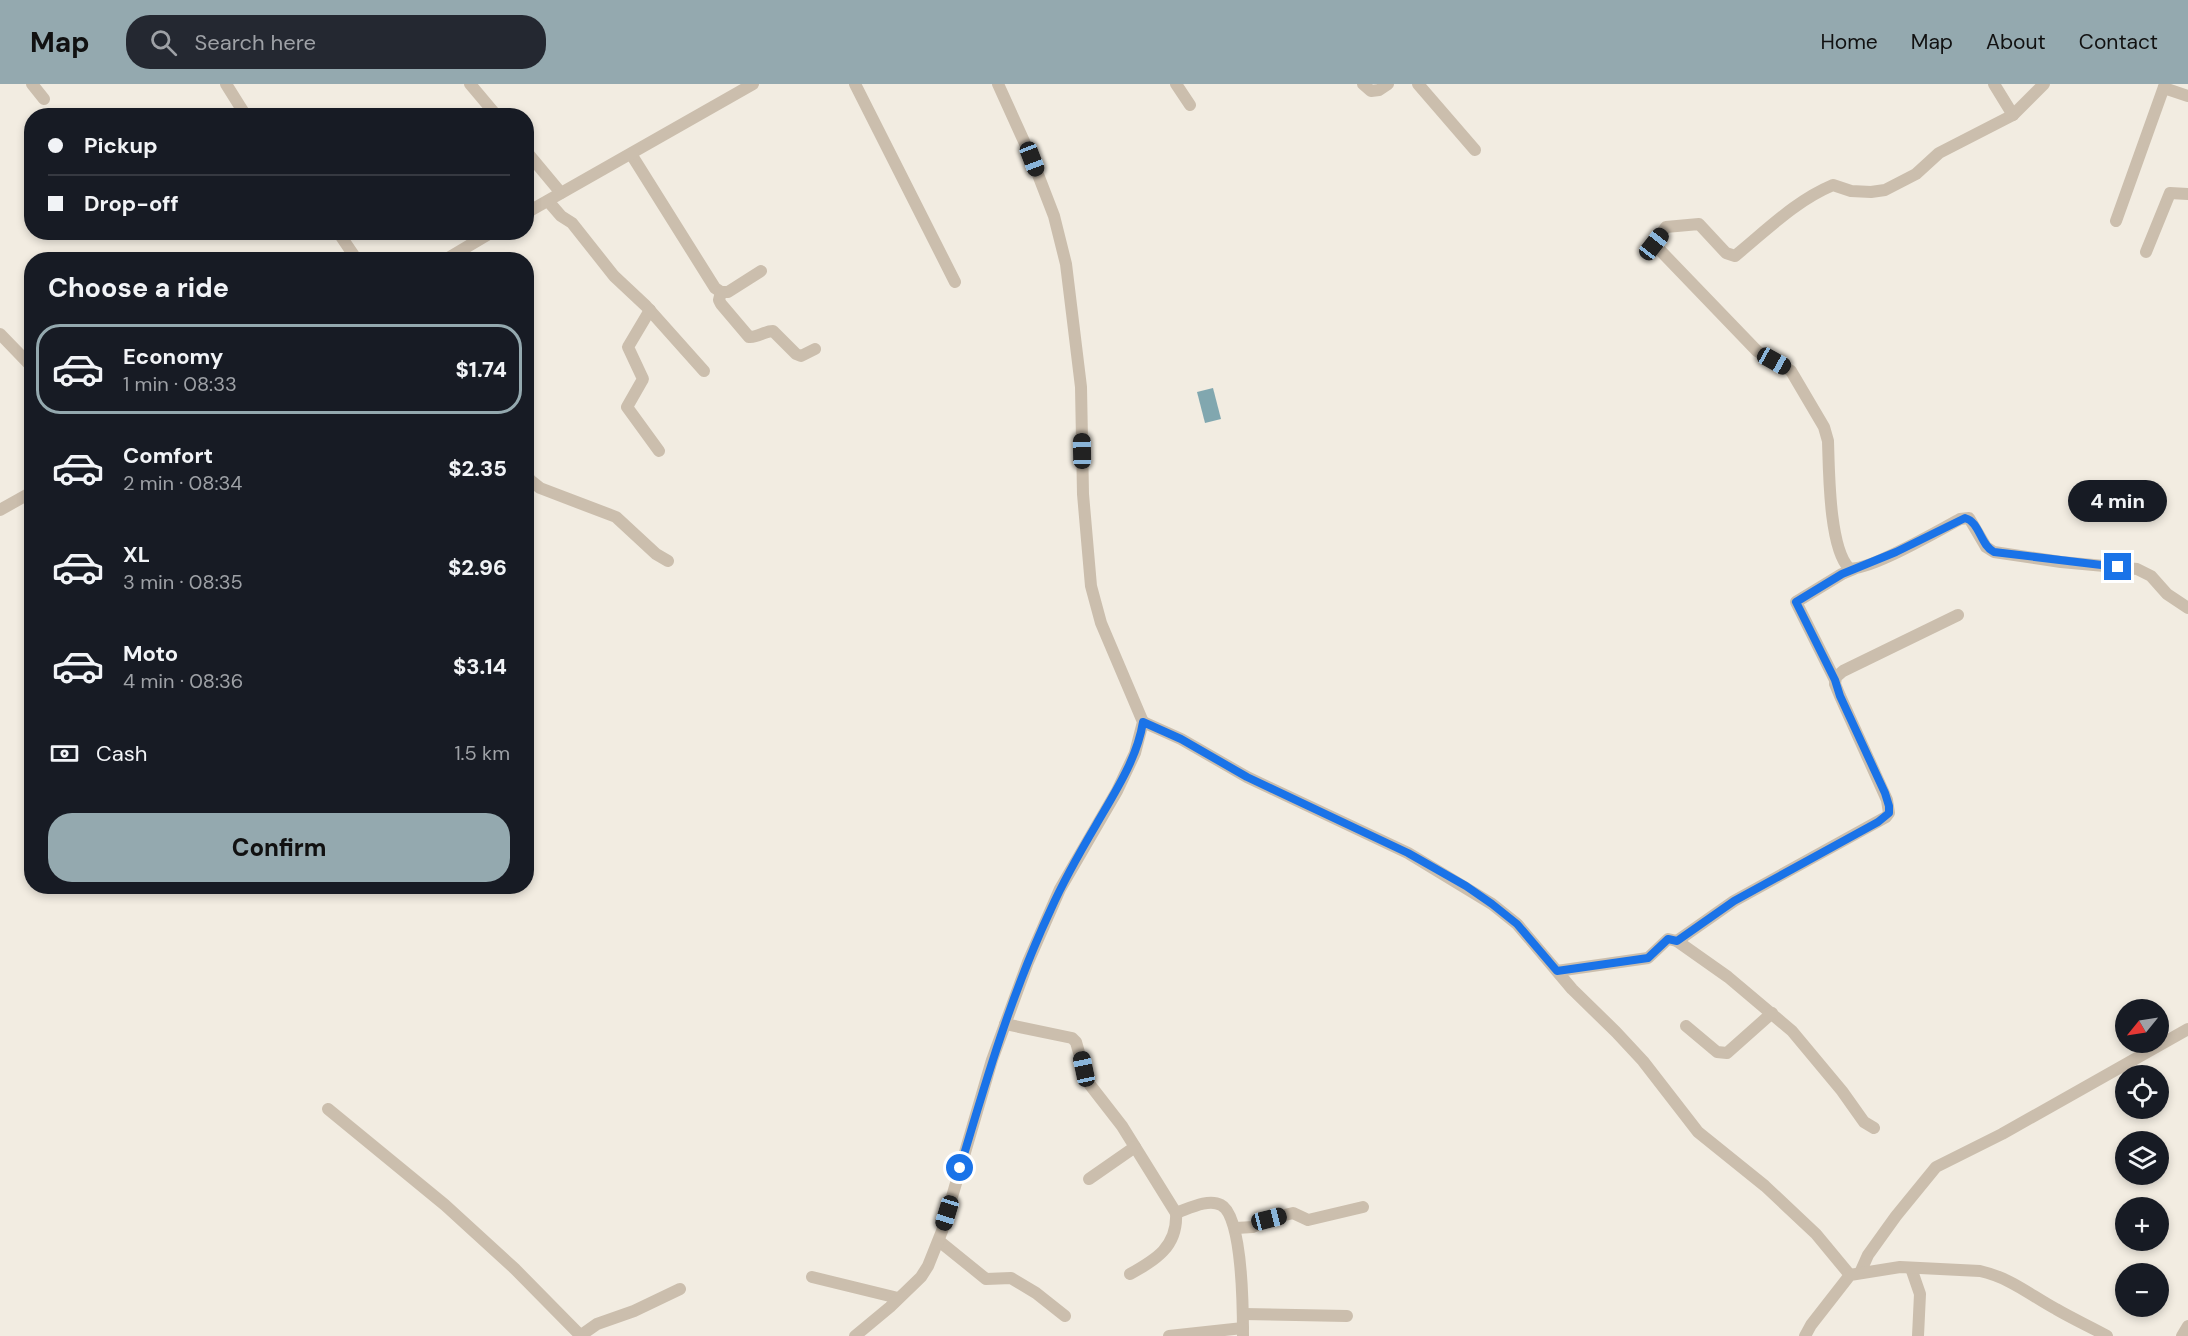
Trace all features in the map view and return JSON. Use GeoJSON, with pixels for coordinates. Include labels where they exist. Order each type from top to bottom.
{"type":"FeatureCollection","features":[{"type":"Feature","properties":{"kind":"street"},"geometry":{"type":"LineString","coordinates":[[32,84],[44,99]]}},
{"type":"Feature","properties":{"kind":"street"},"geometry":{"type":"LineString","coordinates":[[226,84],[241,108]]}},
{"type":"Feature","properties":{"kind":"street"},"geometry":{"type":"LineString","coordinates":[[470,84],[490,108]]}},
{"type":"Feature","properties":{"kind":"street"},"geometry":{"type":"LineString","coordinates":[[534,209],[753,84]]}},
{"type":"Feature","properties":{"kind":"street"},"geometry":{"type":"LineString","coordinates":[[855,84],[955,282]]}},
{"type":"Feature","properties":{"kind":"street"},"geometry":{"type":"LineString","coordinates":[[855,1336],[921,1277],[939,1241],[992,1060],[1044,923],[1121,782],[1135,753],[1143,722],[1101,622],[1091,586],[1083,494],[1081,387],[1066,264],[1054,216],[998,84]]}},
{"type":"Feature","properties":{"kind":"street"},"geometry":{"type":"LineString","coordinates":[[1176,84],[1190,105]]}},
{"type":"Feature","properties":{"kind":"street"},"geometry":{"type":"LineString","coordinates":[[1363,84],[1371,92],[1388,84]]}},
{"type":"Feature","properties":{"kind":"street"},"geometry":{"type":"LineString","coordinates":[[1418,84],[1475,150]]}},
{"type":"Feature","properties":{"kind":"street"},"geometry":{"type":"LineString","coordinates":[[1994,84],[2013,115]]}},
{"type":"Feature","properties":{"kind":"street"},"geometry":{"type":"LineString","coordinates":[[1854,569],[1846,564],[1835,535],[1826,432],[1791,370],[1757,351],[1654,244],[1666,227],[1699,225],[1726,253],[1736,256],[1773,222],[1813,193],[1833,185],[1851,191],[1885,190],[1916,174],[1939,153],[2013,115],[2044,84]]}},
{"type":"Feature","properties":{"kind":"street"},"geometry":{"type":"LineString","coordinates":[[2116,221],[2165,86],[2188,96]]}},
{"type":"Feature","properties":{"kind":"street"},"geometry":{"type":"LineString","coordinates":[[631,154],[715,288],[721,292],[728,292],[761,271]]}},
{"type":"Feature","properties":{"kind":"street"},"geometry":{"type":"LineString","coordinates":[[534,161],[561,193]]}},
{"type":"Feature","properties":{"kind":"street"},"geometry":{"type":"LineString","coordinates":[[2146,252],[2170,193],[2188,194]]}},
{"type":"Feature","properties":{"kind":"street"},"geometry":{"type":"LineString","coordinates":[[548,201],[561,216],[572,223],[614,276],[650,310],[704,371]]}},
{"type":"Feature","properties":{"kind":"street"},"geometry":{"type":"LineString","coordinates":[[458,252],[479,240]]}},
{"type":"Feature","properties":{"kind":"street"},"geometry":{"type":"LineString","coordinates":[[721,292],[719,300],[721,304],[749,337],[754,338],[767,331],[773,331],[796,354],[801,356],[815,349]]}},
{"type":"Feature","properties":{"kind":"street"},"geometry":{"type":"LineString","coordinates":[[650,310],[628,347],[643,379],[627,407],[659,451]]}},
{"type":"Feature","properties":{"kind":"street"},"geometry":{"type":"LineString","coordinates":[[0,334],[24,359]]}},
{"type":"Feature","properties":{"kind":"street"},"geometry":{"type":"LineString","coordinates":[[534,483],[540,488],[616,517],[633,530],[656,554],[668,561]]}},
{"type":"Feature","properties":{"kind":"street"},"geometry":{"type":"LineString","coordinates":[[0,510],[24,496]]}},
{"type":"Feature","properties":{"kind":"street"},"geometry":{"type":"LineString","coordinates":[[1677,941],[1734,901],[1878,822],[1889,813],[1885,793],[1840,696],[1835,680],[1796,602],[1842,574],[1896,552],[1960,519],[1969,518],[1986,546],[1994,552],[2061,562],[2137,569],[2151,576],[2167,594],[2188,608]]}},
{"type":"Feature","properties":{"kind":"street"},"geometry":{"type":"LineString","coordinates":[[1835,680],[1843,670],[1958,615]]}},
{"type":"Feature","properties":{"kind":"street"},"geometry":{"type":"LineString","coordinates":[[1143,722],[1181,739],[1247,777],[1408,853],[1466,886],[1492,904],[1517,924],[1584,1002],[1616,1032],[1698,1132],[1765,1186],[1855,1274]]}},
{"type":"Feature","properties":{"kind":"street"},"geometry":{"type":"LineString","coordinates":[[1557,971],[1648,958],[1668,939],[1677,941],[1728,977],[1806,1045],[1864,1122],[1874,1128]]}},
{"type":"Feature","properties":{"kind":"street"},"geometry":{"type":"LineString","coordinates":[[1686,1026],[1717,1052],[1727,1053],[1772,1013]]}},
{"type":"Feature","properties":{"kind":"street"},"geometry":{"type":"LineString","coordinates":[[1005,1024],[1072,1038],[1076,1042],[1088,1081],[1135,1147],[1176,1213],[1175,1229],[1160,1255],[1152,1263],[1130,1274]]}},
{"type":"Feature","properties":{"kind":"street"},"geometry":{"type":"LineString","coordinates":[[1805,1336],[1811,1325],[1855,1274],[1903,1207],[1936,1167],[2002,1134],[2188,1029]]}},
{"type":"Feature","properties":{"kind":"street"},"geometry":{"type":"LineString","coordinates":[[328,1109],[445,1205],[515,1269],[580,1336],[597,1324],[634,1311],[680,1289]]}},
{"type":"Feature","properties":{"kind":"street"},"geometry":{"type":"LineString","coordinates":[[1089,1179],[1135,1147]]}},
{"type":"Feature","properties":{"kind":"street"},"geometry":{"type":"LineString","coordinates":[[1169,1336],[1243,1332],[1236,1228],[1227,1210],[1221,1205],[1198,1205],[1176,1213]]}},
{"type":"Feature","properties":{"kind":"street"},"geometry":{"type":"LineString","coordinates":[[1236,1228],[1253,1227],[1269,1219],[1293,1213],[1308,1220],[1363,1207]]}},
{"type":"Feature","properties":{"kind":"street"},"geometry":{"type":"LineString","coordinates":[[939,1241],[986,1279],[1011,1278],[1036,1293],[1065,1316]]}},
{"type":"Feature","properties":{"kind":"street"},"geometry":{"type":"LineString","coordinates":[[1855,1274],[1900,1267],[1980,1271],[2011,1281],[2107,1336]]}},
{"type":"Feature","properties":{"kind":"street"},"geometry":{"type":"LineString","coordinates":[[1911,1268],[1920,1294],[1918,1336]]}},
{"type":"Feature","properties":{"kind":"street"},"geometry":{"type":"LineString","coordinates":[[812,1277],[898,1298]]}},
{"type":"Feature","properties":{"kind":"street"},"geometry":{"type":"LineString","coordinates":[[1243,1314],[1347,1316]]}},
{"type":"Feature","properties":{"kind":"street"},"geometry":{"type":"LineString","coordinates":[[2182,1336],[2188,1326]]}},
{"type":"Feature","properties":{"kind":"water"},"geometry":{"type":"Polygon","coordinates":[[[1213,388],[1221,419],[1205,423],[1197,392],[1213,388]]]}},
{"type":"Feature","properties":{"kind":"route"},"geometry":{"type":"LineString","coordinates":[[960,1168],[992,1060],[1044,923],[1060,889],[1135,753],[1143,722],[1181,739],[1247,777],[1408,853],[1466,886],[1517,924],[1557,971],[1648,958],[1668,939],[1677,941],[1734,901],[1878,822],[1889,813],[1885,793],[1840,696],[1835,680],[1796,602],[1842,574],[1896,552],[1965,518],[1969,518],[1986,546],[1994,552],[2061,562],[2118,567]]}}]}
